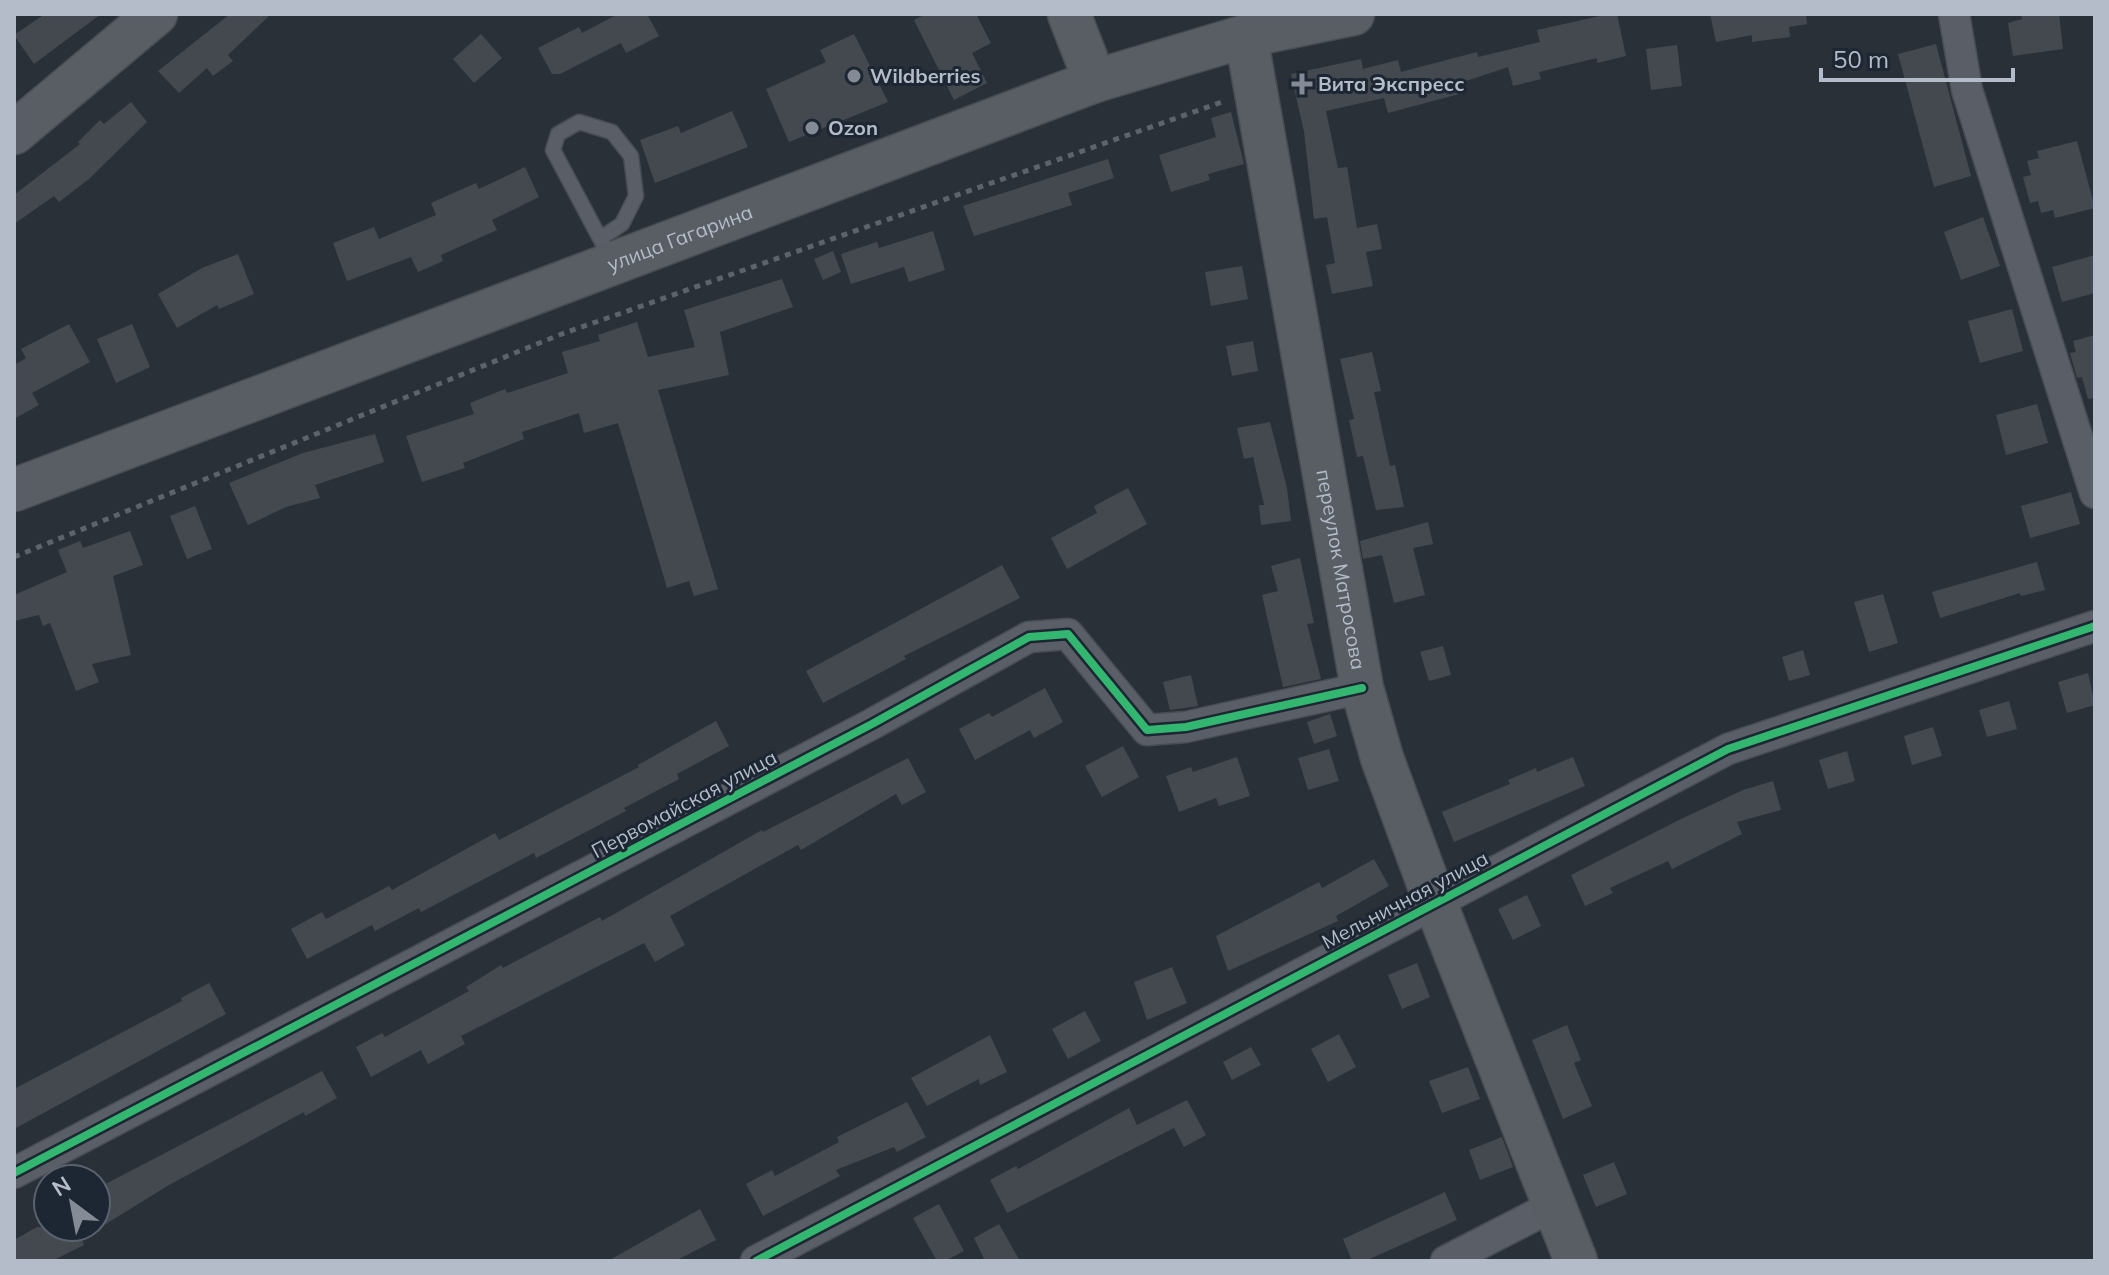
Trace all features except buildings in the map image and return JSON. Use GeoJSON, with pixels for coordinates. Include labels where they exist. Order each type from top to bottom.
{"type":"FeatureCollection","features":[{"type":"Feature","properties":{"kind":"main road"},"geometry":{"type":"LineString","coordinates":[[14,133],[156,14]]}},
{"type":"Feature","properties":{"kind":"main road"},"geometry":{"type":"LineString","coordinates":[[1069,14],[1095,81]]}},
{"type":"Feature","properties":{"kind":"main road","name":"улица Гагарина"},"geometry":{"type":"LineString","coordinates":[[14,490],[606,249],[1095,81],[1246,36],[1353,14]]}},
{"type":"Feature","properties":{"kind":"main road","name":"переулок Матросова"},"geometry":{"type":"LineString","coordinates":[[1246,36],[1362,688],[1382,758],[1435,902],[1576,1261]]}},
{"type":"Feature","properties":{"kind":"street"},"geometry":{"type":"LineString","coordinates":[[1954,14],[1967,90],[2095,493]]}},
{"type":"Feature","properties":{"kind":"street","name":"Мельничная улица"},"geometry":{"type":"LineString","coordinates":[[756,1261],[1728,749],[2095,626]]}},
{"type":"Feature","properties":{"kind":"street","name":"Первомайская улица"},"geometry":{"type":"LineString","coordinates":[[14,1173],[872,724],[1029,637],[1068,634],[1147,730],[1186,727],[1362,688]]}},
{"type":"Feature","properties":{"kind":"street"},"geometry":{"type":"LineString","coordinates":[[1446,1261],[1553,1206]]}},
{"type":"Feature","properties":{"kind":"lane"},"geometry":{"type":"LineString","coordinates":[[579,122],[612,132],[631,156],[636,196],[606,249],[553,150],[558,134],[579,122]]}},
{"type":"Feature","properties":{"kind":"path"},"geometry":{"type":"LineString","coordinates":[[14,557],[559,335],[1192,113],[1222,102],[1227,92]]}},
{"type":"Feature","properties":{"kind":"cycle path"},"geometry":{"type":"LineString","coordinates":[[756,1261],[1728,749],[2095,626]]}},
{"type":"Feature","properties":{"kind":"cycle path"},"geometry":{"type":"LineString","coordinates":[[14,1173],[872,724],[1029,637],[1068,634],[1147,730],[1186,727],[1362,688]]}},
{"type":"Feature","properties":{"kind":"place","name":"Wildberries"},"geometry":{"type":"Point","coordinates":[854,76]}},
{"type":"Feature","properties":{"kind":"place","name":"Вита Экспресс"},"geometry":{"type":"Point","coordinates":[1302,84]}},
{"type":"Feature","properties":{"kind":"place","name":"Ozon"},"geometry":{"type":"Point","coordinates":[812,128]}}]}
